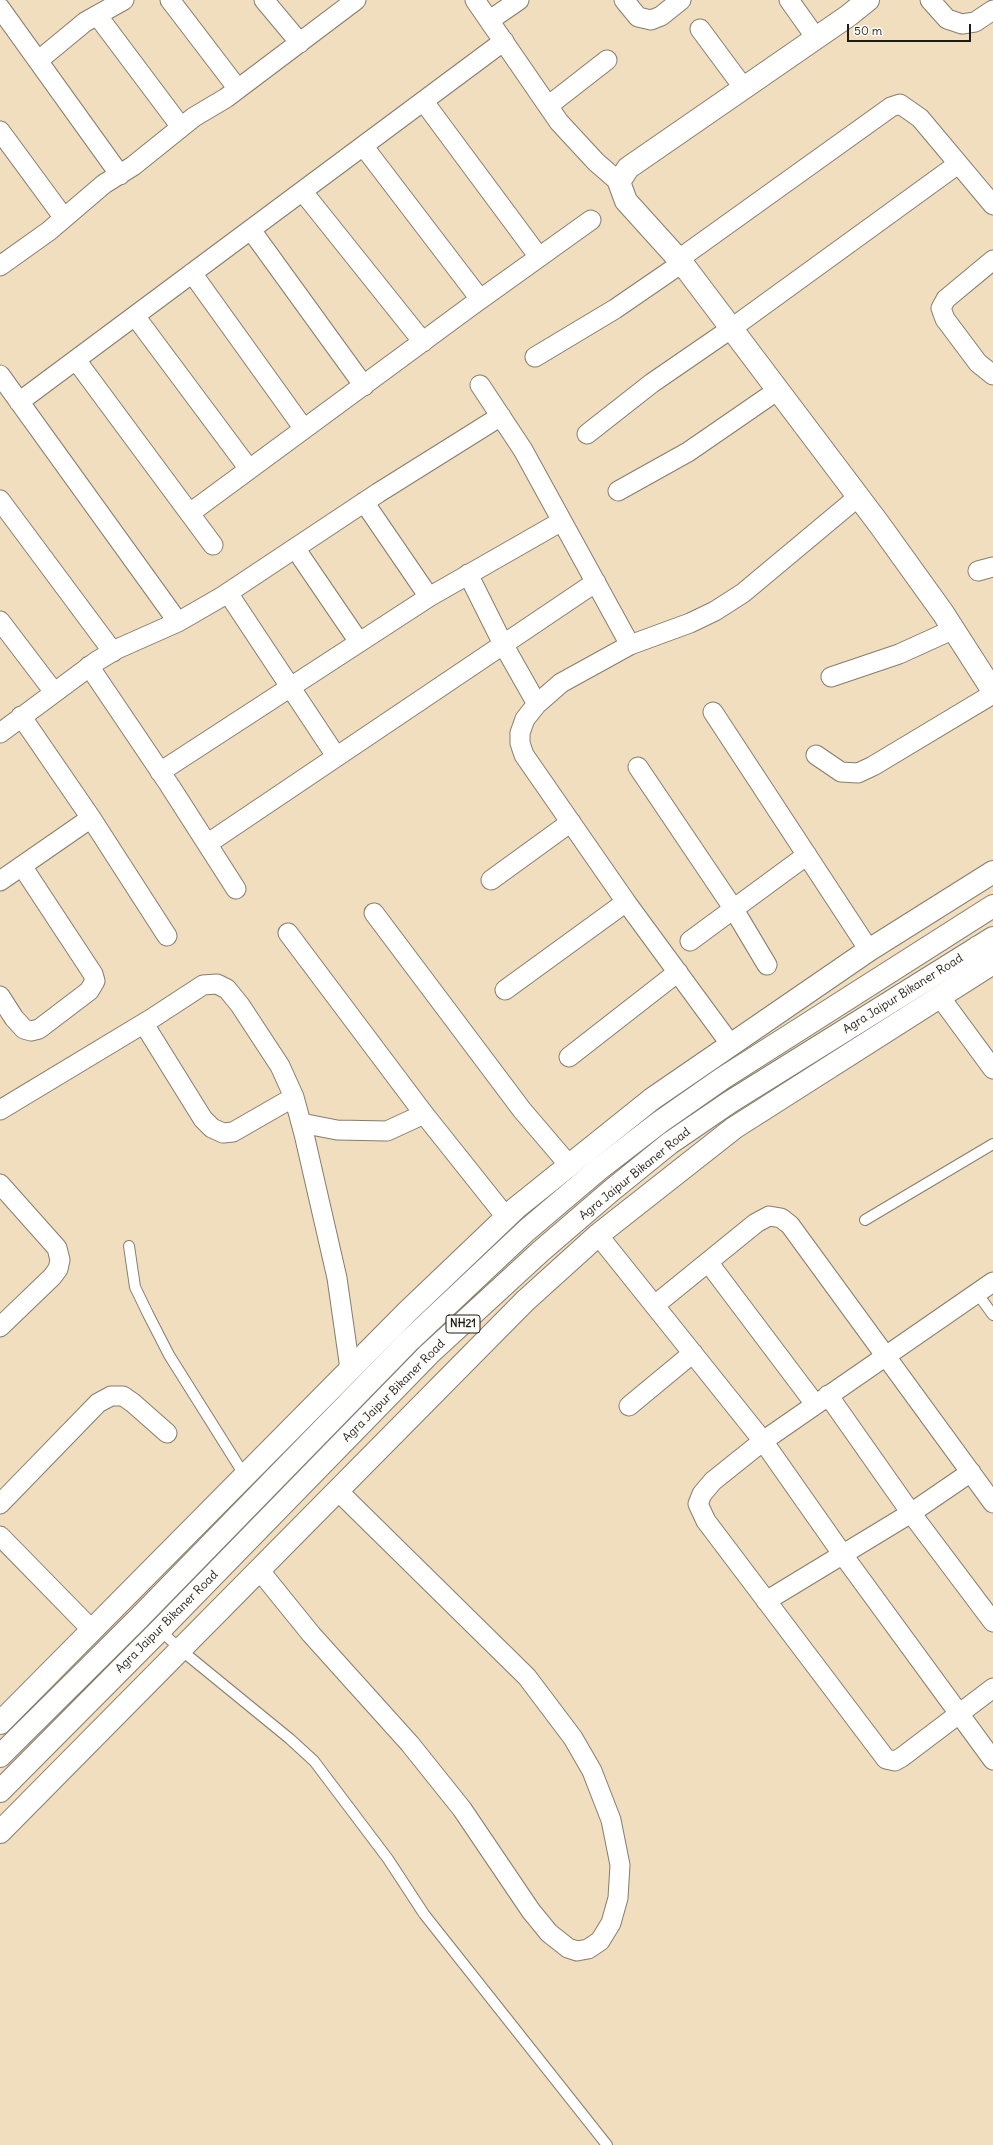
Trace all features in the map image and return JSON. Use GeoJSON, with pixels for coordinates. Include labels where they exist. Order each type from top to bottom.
{"type":"FeatureCollection","features":[{"type":"Feature","properties":{"kind":"main road"},"geometry":{"type":"LineString","coordinates":[[868,0],[816,38],[743,87],[628,168],[619,182],[626,201],[681,261],[879,524],[948,622],[993,691]]}},
{"type":"Feature","properties":{"kind":"main road"},"geometry":{"type":"LineString","coordinates":[[0,1722],[350,1369],[506,1217],[652,1099],[869,950],[993,872]]}},
{"type":"Feature","properties":{"kind":"main road","name":"Agra Jaipur Bikaner Road"},"geometry":{"type":"LineString","coordinates":[[0,1756],[138,1619],[408,1342],[527,1230],[599,1169],[698,1095],[993,906]]}},
{"type":"Feature","properties":{"kind":"main road"},"geometry":{"type":"LineString","coordinates":[[0,1832],[525,1301],[598,1235],[734,1128],[940,997],[989,953]]}},
{"type":"Feature","properties":{"kind":"main road","name":"Agra Jaipur Bikaner Road"},"geometry":{"type":"LineString","coordinates":[[0,1791],[160,1630],[429,1354],[536,1256],[612,1190],[670,1143],[730,1102],[989,953]]}},
{"type":"Feature","properties":{"kind":"street"},"geometry":{"type":"LineString","coordinates":[[39,60],[85,22],[124,0]]}},
{"type":"Feature","properties":{"kind":"street"},"geometry":{"type":"LineString","coordinates":[[170,0],[238,89]]}},
{"type":"Feature","properties":{"kind":"street"},"geometry":{"type":"LineString","coordinates":[[264,0],[300,43]]}},
{"type":"Feature","properties":{"kind":"street"},"geometry":{"type":"LineString","coordinates":[[2,262],[64,218],[104,184],[120,175],[194,117],[238,89],[356,0]]}},
{"type":"Feature","properties":{"kind":"street"},"geometry":{"type":"LineString","coordinates":[[475,0],[564,128],[596,162],[619,182]]}},
{"type":"Feature","properties":{"kind":"street"},"geometry":{"type":"LineString","coordinates":[[490,20],[519,0]]}},
{"type":"Feature","properties":{"kind":"street"},"geometry":{"type":"LineString","coordinates":[[624,0],[638,17],[651,20],[660,16],[681,0]]}},
{"type":"Feature","properties":{"kind":"street"},"geometry":{"type":"LineString","coordinates":[[789,0],[816,38]]}},
{"type":"Feature","properties":{"kind":"street"},"geometry":{"type":"LineString","coordinates":[[930,0],[947,19],[962,24],[975,22],[993,10]]}},
{"type":"Feature","properties":{"kind":"street"},"geometry":{"type":"LineString","coordinates":[[0,8],[39,60],[120,175]]}},
{"type":"Feature","properties":{"kind":"street"},"geometry":{"type":"LineString","coordinates":[[98,15],[181,127]]}},
{"type":"Feature","properties":{"kind":"street"},"geometry":{"type":"LineString","coordinates":[[700,29],[743,87]]}},
{"type":"Feature","properties":{"kind":"street"},"geometry":{"type":"LineString","coordinates":[[19,402],[504,42]]}},
{"type":"Feature","properties":{"kind":"street"},"geometry":{"type":"LineString","coordinates":[[548,106],[607,60]]}},
{"type":"Feature","properties":{"kind":"street"},"geometry":{"type":"LineString","coordinates":[[424,102],[539,257]]}},
{"type":"Feature","properties":{"kind":"street"},"geometry":{"type":"LineString","coordinates":[[535,357],[615,309],[891,107],[900,104],[920,118],[993,205]]}},
{"type":"Feature","properties":{"kind":"street"},"geometry":{"type":"LineString","coordinates":[[0,131],[64,218]]}},
{"type":"Feature","properties":{"kind":"street"},"geometry":{"type":"LineString","coordinates":[[364,147],[480,299]]}},
{"type":"Feature","properties":{"kind":"street"},"geometry":{"type":"LineString","coordinates":[[588,434],[652,383],[732,328],[958,164]]}},
{"type":"Feature","properties":{"kind":"street"},"geometry":{"type":"LineString","coordinates":[[303,192],[423,342]]}},
{"type":"Feature","properties":{"kind":"street"},"geometry":{"type":"LineString","coordinates":[[190,513],[480,299],[591,220]]}},
{"type":"Feature","properties":{"kind":"street"},"geometry":{"type":"LineString","coordinates":[[251,230],[364,386]]}},
{"type":"Feature","properties":{"kind":"street"},"geometry":{"type":"LineString","coordinates":[[993,260],[946,299],[942,308],[944,319],[973,357],[993,376]]}},
{"type":"Feature","properties":{"kind":"street"},"geometry":{"type":"LineString","coordinates":[[192,273],[304,429]]}},
{"type":"Feature","properties":{"kind":"street"},"geometry":{"type":"LineString","coordinates":[[135,316],[249,469]]}},
{"type":"Feature","properties":{"kind":"street"},"geometry":{"type":"LineString","coordinates":[[76,360],[213,545]]}},
{"type":"Feature","properties":{"kind":"street"},"geometry":{"type":"LineString","coordinates":[[0,376],[178,622]]}},
{"type":"Feature","properties":{"kind":"street"},"geometry":{"type":"LineString","coordinates":[[480,385],[523,450],[630,645]]}},
{"type":"Feature","properties":{"kind":"street"},"geometry":{"type":"LineString","coordinates":[[618,491],[688,452],[778,390]]}},
{"type":"Feature","properties":{"kind":"street"},"geometry":{"type":"LineString","coordinates":[[0,733],[89,666],[113,652],[178,622],[228,593],[364,502],[501,416]]}},
{"type":"Feature","properties":{"kind":"street"},"geometry":{"type":"LineString","coordinates":[[730,1045],[626,902],[524,755],[520,743],[520,733],[525,719],[537,704],[560,683],[630,645],[690,623],[715,611],[743,594],[858,497]]}},
{"type":"Feature","properties":{"kind":"street"},"geometry":{"type":"LineString","coordinates":[[0,500],[113,652]]}},
{"type":"Feature","properties":{"kind":"street"},"geometry":{"type":"LineString","coordinates":[[364,502],[429,597]]}},
{"type":"Feature","properties":{"kind":"street"},"geometry":{"type":"LineString","coordinates":[[160,772],[429,597],[562,521]]}},
{"type":"Feature","properties":{"kind":"street"},"geometry":{"type":"LineString","coordinates":[[295,548],[359,642]]}},
{"type":"Feature","properties":{"kind":"street"},"geometry":{"type":"LineString","coordinates":[[468,574],[503,644],[537,704]]}},
{"type":"Feature","properties":{"kind":"street"},"geometry":{"type":"LineString","coordinates":[[207,844],[596,582]]}},
{"type":"Feature","properties":{"kind":"street"},"geometry":{"type":"LineString","coordinates":[[228,593],[336,756]]}},
{"type":"Feature","properties":{"kind":"street"},"geometry":{"type":"LineString","coordinates":[[0,621],[54,692]]}},
{"type":"Feature","properties":{"kind":"street"},"geometry":{"type":"LineString","coordinates":[[831,677],[899,654],[948,622]]}},
{"type":"Feature","properties":{"kind":"street"},"geometry":{"type":"LineString","coordinates":[[89,666],[236,889]]}},
{"type":"Feature","properties":{"kind":"street"},"geometry":{"type":"LineString","coordinates":[[816,755],[841,772],[858,772],[873,766],[993,694]]}},
{"type":"Feature","properties":{"kind":"street"},"geometry":{"type":"LineString","coordinates":[[713,712],[869,950]]}},
{"type":"Feature","properties":{"kind":"street"},"geometry":{"type":"LineString","coordinates":[[22,716],[91,818],[167,936]]}},
{"type":"Feature","properties":{"kind":"street"},"geometry":{"type":"LineString","coordinates":[[638,767],[733,908],[767,965]]}},
{"type":"Feature","properties":{"kind":"street"},"geometry":{"type":"LineString","coordinates":[[0,881],[91,818]]}},
{"type":"Feature","properties":{"kind":"street"},"geometry":{"type":"LineString","coordinates":[[491,880],[571,822]]}},
{"type":"Feature","properties":{"kind":"street"},"geometry":{"type":"LineString","coordinates":[[690,941],[733,908],[807,856]]}},
{"type":"Feature","properties":{"kind":"street"},"geometry":{"type":"LineString","coordinates":[[0,996],[14,1018],[24,1029],[31,1032],[39,1029],[89,991],[95,981],[93,974],[22,866]]}},
{"type":"Feature","properties":{"kind":"street"},"geometry":{"type":"LineString","coordinates":[[505,990],[626,902]]}},
{"type":"Feature","properties":{"kind":"street"},"geometry":{"type":"LineString","coordinates":[[374,913],[522,1110],[569,1165]]}},
{"type":"Feature","properties":{"kind":"street"},"geometry":{"type":"LineString","coordinates":[[288,933],[424,1114],[506,1217]]}},
{"type":"Feature","properties":{"kind":"street"},"geometry":{"type":"LineString","coordinates":[[569,1057],[678,972]]}},
{"type":"Feature","properties":{"kind":"street"},"geometry":{"type":"LineString","coordinates":[[0,1110],[144,1024],[203,985],[217,984],[227,990],[240,1005],[280,1066],[294,1097],[337,1278],[350,1369]]}},
{"type":"Feature","properties":{"kind":"street"},"geometry":{"type":"LineString","coordinates":[[940,997],[993,1069]]}},
{"type":"Feature","properties":{"kind":"street"},"geometry":{"type":"LineString","coordinates":[[144,1024],[203,1119],[212,1128],[223,1133],[233,1132],[294,1097]]}},
{"type":"Feature","properties":{"kind":"street"},"geometry":{"type":"LineString","coordinates":[[301,1123],[337,1130],[387,1131],[424,1114]]}},
{"type":"Feature","properties":{"kind":"street"},"geometry":{"type":"LineString","coordinates":[[0,1327],[52,1278],[58,1269],[60,1260],[57,1248],[1,1188]]}},
{"type":"Feature","properties":{"kind":"street"},"geometry":{"type":"LineString","coordinates":[[655,1305],[756,1223],[769,1216],[781,1218],[790,1225],[993,1503]]}},
{"type":"Feature","properties":{"kind":"street"},"geometry":{"type":"LineString","coordinates":[[598,1235],[763,1441],[843,1555],[993,1760]]}},
{"type":"Feature","properties":{"kind":"street"},"geometry":{"type":"LineString","coordinates":[[708,1262],[911,1513],[993,1622]]}},
{"type":"Feature","properties":{"kind":"street"},"geometry":{"type":"LineString","coordinates":[[993,1282],[763,1441],[713,1481],[702,1494],[698,1504],[706,1522],[886,1759],[895,1761],[902,1758],[958,1713],[993,1688]]}},
{"type":"Feature","properties":{"kind":"street"},"geometry":{"type":"LineString","coordinates":[[629,1406],[693,1353]]}},
{"type":"Feature","properties":{"kind":"street"},"geometry":{"type":"LineString","coordinates":[[0,1504],[98,1403],[112,1396],[123,1396],[167,1433]]}},
{"type":"Feature","properties":{"kind":"street"},"geometry":{"type":"LineString","coordinates":[[766,1601],[911,1513],[971,1472]]}},
{"type":"Feature","properties":{"kind":"street"},"geometry":{"type":"LineString","coordinates":[[260,1570],[311,1634],[410,1744],[458,1803],[531,1911],[549,1933],[568,1948],[577,1951],[588,1949],[600,1940],[611,1923],[618,1898],[620,1865],[611,1820],[592,1771],[573,1738],[527,1677],[338,1491]]}},
{"type":"Feature","properties":{"kind":"street"},"geometry":{"type":"LineString","coordinates":[[0,1536],[92,1630]]}},
{"type":"Feature","properties":{"kind":"lane"},"geometry":{"type":"LineString","coordinates":[[865,1220],[993,1144]]}},
{"type":"Feature","properties":{"kind":"lane"},"geometry":{"type":"LineString","coordinates":[[129,1246],[135,1287],[148,1314],[169,1355],[245,1476]]}},
{"type":"Feature","properties":{"kind":"lane"},"geometry":{"type":"LineString","coordinates":[[978,1293],[993,1315]]}},
{"type":"Feature","properties":{"kind":"lane"},"geometry":{"type":"LineString","coordinates":[[160,1630],[181,1650],[290,1739],[314,1761],[388,1859],[424,1914],[607,2145]]}}]}
